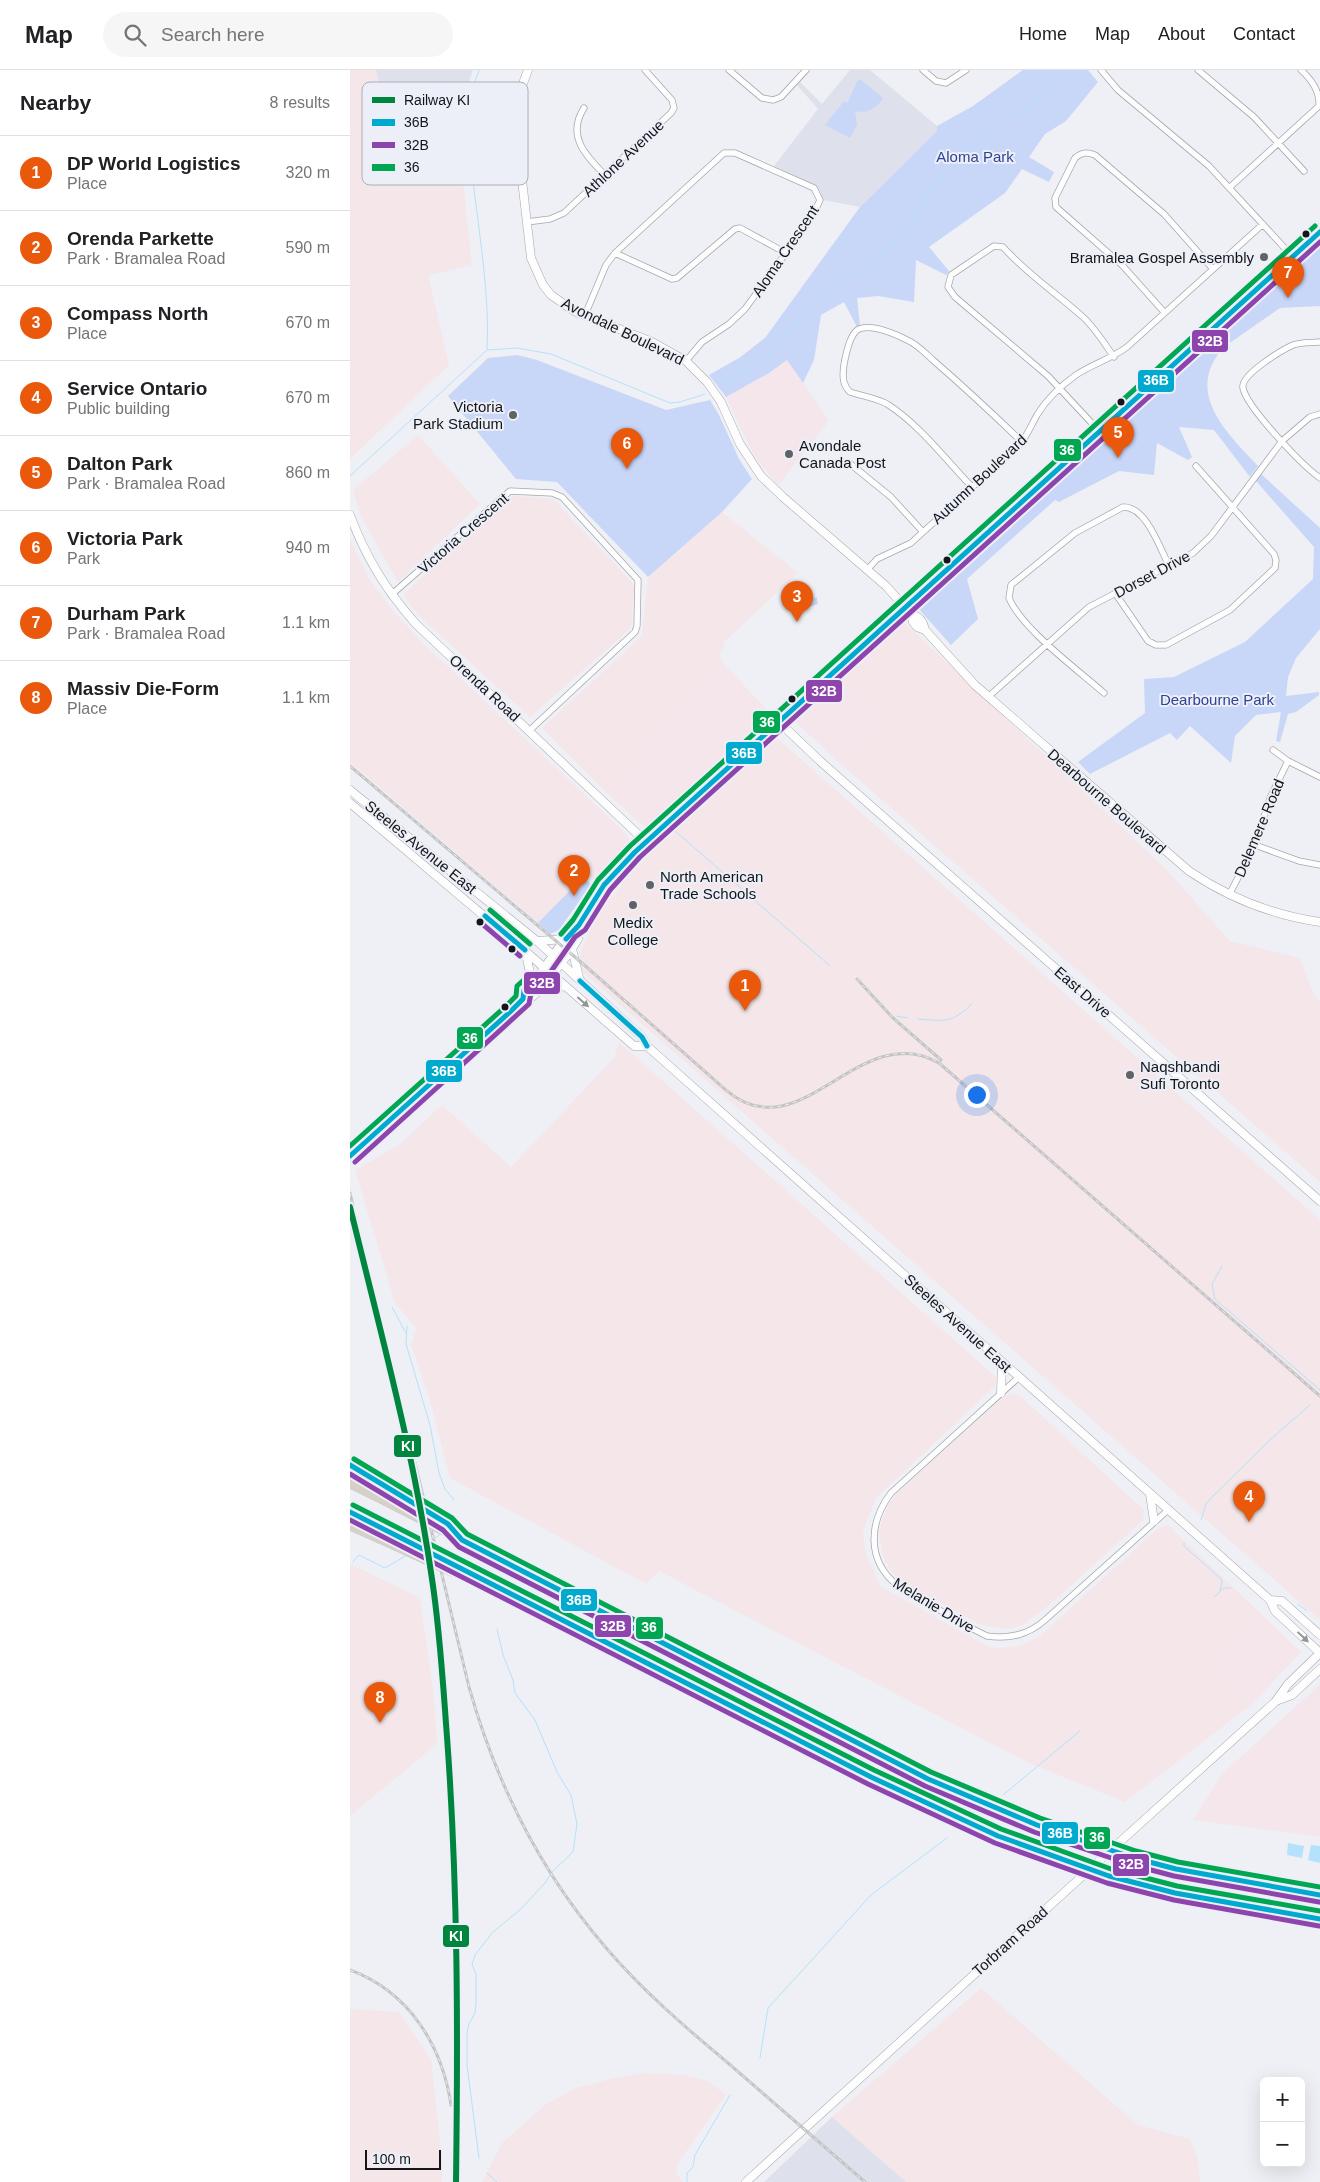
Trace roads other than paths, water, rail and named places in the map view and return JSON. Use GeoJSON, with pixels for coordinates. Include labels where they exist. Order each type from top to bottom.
{"type":"FeatureCollection","features":[{"type":"Feature","properties":{"kind":"highway"},"geometry":{"type":"LineString","coordinates":[[350,1465],[448,1524],[462,1540]]}},
{"type":"Feature","properties":{"kind":"highway"},"geometry":{"type":"LineString","coordinates":[[350,1483],[928,1778],[976,1800],[1037,1825],[1134,1858],[1176,1869],[1320,1895]]}},
{"type":"Feature","properties":{"kind":"highway"},"geometry":{"type":"LineString","coordinates":[[350,1512],[871,1777],[998,1836],[1100,1873],[1175,1893],[1320,1919]]}},
{"type":"Feature","properties":{"kind":"highway"},"geometry":{"type":"LineString","coordinates":[[350,1525],[456,1573],[470,1573]]}},
{"type":"Feature","properties":{"kind":"main road","name":"Avondale Boulevard"},"geometry":{"type":"LineString","coordinates":[[523,82],[528,70]]}},
{"type":"Feature","properties":{"kind":"main road","name":"Avondale Boulevard"},"geometry":{"type":"LineString","coordinates":[[523,185],[531,258],[543,285],[563,304],[652,342],[686,361],[706,382],[721,402],[740,444],[761,476],[886,586],[905,608]]}},
{"type":"Feature","properties":{"kind":"main road"},"geometry":{"type":"LineString","coordinates":[[350,1156],[522,999],[524,990],[545,968],[566,939],[579,925],[604,885],[646,842],[1320,232]]}},
{"type":"Feature","properties":{"kind":"main road","name":"Orenda Road"},"geometry":{"type":"LineString","coordinates":[[350,515],[360,543],[391,595],[416,624],[646,842]]}},
{"type":"Feature","properties":{"kind":"main road","name":"Dearbourne Boulevard"},"geometry":{"type":"LineString","coordinates":[[905,608],[911,614],[919,617],[923,622],[925,630],[988,697],[1177,861],[1202,880],[1229,895],[1277,914],[1320,922]]}},
{"type":"Feature","properties":{"kind":"main road","name":"East Drive"},"geometry":{"type":"LineString","coordinates":[[779,722],[820,762],[1320,1201]]}},
{"type":"Feature","properties":{"kind":"main road","name":"Steeles Avenue East"},"geometry":{"type":"LineString","coordinates":[[350,790],[537,941],[642,1037],[646,1046],[1270,1600],[1275,1611],[1320,1653]]}},
{"type":"Feature","properties":{"kind":"main road","name":"Steeles Avenue East"},"geometry":{"type":"LineString","coordinates":[[350,803],[525,950],[634,1046],[646,1046]]}},
{"type":"Feature","properties":{"kind":"main road"},"geometry":{"type":"LineString","coordinates":[[363,812],[369,804]]}},
{"type":"Feature","properties":{"kind":"main road"},"geometry":{"type":"LineString","coordinates":[[522,999],[531,998],[539,990],[572,949],[578,939],[579,925]]}},
{"type":"Feature","properties":{"kind":"main road"},"geometry":{"type":"LineString","coordinates":[[537,941],[566,939]]}},
{"type":"Feature","properties":{"kind":"main road"},"geometry":{"type":"LineString","coordinates":[[572,949],[580,981]]}},
{"type":"Feature","properties":{"kind":"main road"},"geometry":{"type":"LineString","coordinates":[[525,950],[532,982]]}},
{"type":"Feature","properties":{"kind":"main road"},"geometry":{"type":"LineString","coordinates":[[539,990],[565,986]]}},
{"type":"Feature","properties":{"kind":"main road"},"geometry":{"type":"LineString","coordinates":[[1001,1393],[1002,1362]]}},
{"type":"Feature","properties":{"kind":"main road"},"geometry":{"type":"LineString","coordinates":[[1150,1494],[1154,1521]]}},
{"type":"Feature","properties":{"kind":"main road","name":"Steeles Avenue East"},"geometry":{"type":"LineString","coordinates":[[1270,1600],[1282,1601],[1316,1627],[1320,1635]]}},
{"type":"Feature","properties":{"kind":"main road","name":"Torbram Road"},"geometry":{"type":"LineString","coordinates":[[746,2182],[1276,1702],[1288,1684],[1320,1653]]}},
{"type":"Feature","properties":{"kind":"main road","name":"Torbram Road"},"geometry":{"type":"LineString","coordinates":[[1276,1702],[1292,1695],[1320,1669]]}},
{"type":"Feature","properties":{"kind":"main road"},"geometry":{"type":"LineString","coordinates":[[1304,1684],[1320,1677]]}},
{"type":"Feature","properties":{"kind":"street","name":"Athlone Avenue"},"geometry":{"type":"LineString","coordinates":[[527,222],[556,217],[605,175],[665,119],[674,108],[672,100],[645,70]]}},
{"type":"Feature","properties":{"kind":"street"},"geometry":{"type":"LineString","coordinates":[[729,70],[762,98],[773,100],[781,97],[806,70]]}},
{"type":"Feature","properties":{"kind":"street"},"geometry":{"type":"LineString","coordinates":[[923,70],[936,81],[946,83],[966,70]]}},
{"type":"Feature","properties":{"kind":"street"},"geometry":{"type":"LineString","coordinates":[[1101,70],[1118,90],[1209,166],[1293,257]]}},
{"type":"Feature","properties":{"kind":"street"},"geometry":{"type":"LineString","coordinates":[[1198,70],[1254,117],[1304,171]]}},
{"type":"Feature","properties":{"kind":"street"},"geometry":{"type":"LineString","coordinates":[[1229,188],[1279,145],[1319,106],[1320,98],[1316,88],[1301,70]]}},
{"type":"Feature","properties":{"kind":"street"},"geometry":{"type":"LineString","coordinates":[[584,108],[578,121],[581,146],[585,154],[605,175]]}},
{"type":"Feature","properties":{"kind":"street"},"geometry":{"type":"LineString","coordinates":[[1164,312],[1122,265],[1056,207],[1055,198],[1075,158],[1085,152],[1095,155],[1164,214],[1213,269]]}},
{"type":"Feature","properties":{"kind":"street","name":"Aloma Crescent"},"geometry":{"type":"LineString","coordinates":[[585,315],[606,265],[615,253],[724,153],[735,153],[814,188],[817,191],[819,204],[745,309],[729,324],[702,342],[686,361]]}},
{"type":"Feature","properties":{"kind":"street","name":"Autumn Boulevard"},"geometry":{"type":"LineString","coordinates":[[867,570],[877,559],[911,543],[1022,442],[1038,413],[1060,389],[1075,376],[1114,357],[1127,347],[1262,224]]}},
{"type":"Feature","properties":{"kind":"street"},"geometry":{"type":"LineString","coordinates":[[615,253],[672,279],[677,278],[735,229],[740,228],[786,252]]}},
{"type":"Feature","properties":{"kind":"street"},"geometry":{"type":"LineString","coordinates":[[1100,432],[1048,376],[955,297],[948,287],[951,275],[990,248],[994,246],[1003,247],[1018,264],[1083,317],[1114,357]]}},
{"type":"Feature","properties":{"kind":"street"},"geometry":{"type":"LineString","coordinates":[[972,486],[898,412],[882,402],[852,392],[847,388],[843,376],[849,339],[853,333],[859,329],[869,329],[888,333],[909,341],[972,393],[1022,442]]}},
{"type":"Feature","properties":{"kind":"street"},"geometry":{"type":"LineString","coordinates":[[1320,342],[1298,344],[1284,350],[1248,375],[1243,383],[1243,389],[1250,403],[1299,461],[1320,478]]}},
{"type":"Feature","properties":{"kind":"street","name":"Dorset Drive"},"geometry":{"type":"LineString","coordinates":[[988,697],[1089,607],[1169,566],[1198,548],[1211,536],[1282,441],[1310,417],[1320,414]]}},
{"type":"Feature","properties":{"kind":"street"},"geometry":{"type":"LineString","coordinates":[[848,462],[891,497],[923,532]]}},
{"type":"Feature","properties":{"kind":"street"},"geometry":{"type":"LineString","coordinates":[[1115,593],[1148,641],[1161,646],[1174,641],[1230,610],[1275,568],[1276,560],[1274,554],[1196,466]]}},
{"type":"Feature","properties":{"kind":"street","name":"Victoria Crescent"},"geometry":{"type":"LineString","coordinates":[[391,595],[510,491],[552,493],[562,497],[638,580],[638,626],[635,632],[530,730]]}},
{"type":"Feature","properties":{"kind":"street"},"geometry":{"type":"LineString","coordinates":[[1104,694],[1047,643],[1012,605],[1009,598],[1011,585],[1075,533],[1123,507],[1130,507],[1140,512],[1144,517],[1169,566]]}},
{"type":"Feature","properties":{"kind":"street"},"geometry":{"type":"LineString","coordinates":[[1273,750],[1288,761],[1320,777]]}},
{"type":"Feature","properties":{"kind":"street","name":"Delemere Road"},"geometry":{"type":"LineString","coordinates":[[1229,895],[1255,845],[1270,798],[1288,761]]}},
{"type":"Feature","properties":{"kind":"street"},"geometry":{"type":"LineString","coordinates":[[1255,845],[1320,865]]}},
{"type":"Feature","properties":{"kind":"street","name":"Melanie Drive"},"geometry":{"type":"LineString","coordinates":[[1019,1377],[891,1493],[882,1505],[875,1522],[874,1544],[881,1567],[897,1586],[988,1636],[1004,1637],[1026,1634],[1045,1620],[1168,1510]]}},
{"type":"Feature","properties":{"kind":"waterway"},"geometry":{"type":"LineString","coordinates":[[475,82],[479,70]]}},
{"type":"Feature","properties":{"kind":"waterway"},"geometry":{"type":"LineString","coordinates":[[719,386],[757,365],[769,356],[808,307],[825,291],[860,270],[901,239],[936,182],[959,157],[1075,70]]}},
{"type":"Feature","properties":{"kind":"waterway"},"geometry":{"type":"LineString","coordinates":[[474,185],[486,290],[487,349]]}},
{"type":"Feature","properties":{"kind":"waterway"},"geometry":{"type":"LineString","coordinates":[[350,476],[487,350],[517,348],[551,354],[670,403],[680,402],[705,394]]}},
{"type":"Feature","properties":{"kind":"waterway"},"geometry":{"type":"LineString","coordinates":[[675,831],[829,965]]}},
{"type":"Feature","properties":{"kind":"waterway"},"geometry":{"type":"LineString","coordinates":[[548,922],[562,907]]}},
{"type":"Feature","properties":{"kind":"waterway"},"geometry":{"type":"LineString","coordinates":[[918,1019],[947,1020],[958,1015],[972,1004]]}},
{"type":"Feature","properties":{"kind":"waterway"},"geometry":{"type":"LineString","coordinates":[[896,1016],[908,1018]]}},
{"type":"Feature","properties":{"kind":"waterway"},"geometry":{"type":"LineString","coordinates":[[1222,1266],[1212,1284],[1215,1299],[1320,1390]]}},
{"type":"Feature","properties":{"kind":"waterway"},"geometry":{"type":"LineString","coordinates":[[392,1307],[406,1333]]}},
{"type":"Feature","properties":{"kind":"waterway"},"geometry":{"type":"LineString","coordinates":[[407,1326],[406,1344],[430,1425],[439,1473],[445,1489],[454,1500]]}},
{"type":"Feature","properties":{"kind":"waterway"},"geometry":{"type":"LineString","coordinates":[[1201,1520],[1206,1504],[1211,1498],[1271,1439],[1310,1405]]}},
{"type":"Feature","properties":{"kind":"waterway"},"geometry":{"type":"LineString","coordinates":[[424,1545],[441,1534]]}},
{"type":"Feature","properties":{"kind":"waterway"},"geometry":{"type":"LineString","coordinates":[[1184,1543],[1184,1546],[1221,1579],[1220,1590]]}},
{"type":"Feature","properties":{"kind":"waterway"},"geometry":{"type":"LineString","coordinates":[[353,1562],[359,1555],[385,1568],[407,1555]]}},
{"type":"Feature","properties":{"kind":"waterway"},"geometry":{"type":"LineString","coordinates":[[1214,1597],[1224,1588],[1231,1588]]}},
{"type":"Feature","properties":{"kind":"waterway"},"geometry":{"type":"LineString","coordinates":[[1298,1604],[1307,1611]]}},
{"type":"Feature","properties":{"kind":"waterway"},"geometry":{"type":"LineString","coordinates":[[479,2158],[467,2065],[467,2032],[475,2013],[476,2003],[476,1974],[472,1964],[475,1955],[492,1933],[522,1908],[545,1883],[552,1872],[573,1852],[577,1824],[571,1795],[557,1772],[535,1720],[515,1693],[513,1680],[503,1655],[497,1629]]}},
{"type":"Feature","properties":{"kind":"waterway"},"geometry":{"type":"LineString","coordinates":[[1003,1795],[1080,1731]]}},
{"type":"Feature","properties":{"kind":"waterway"},"geometry":{"type":"LineString","coordinates":[[760,2058],[768,2008],[871,1895],[947,1838]]}},
{"type":"Feature","properties":{"kind":"waterway"},"geometry":{"type":"LineString","coordinates":[[687,2182],[687,2173],[693,2167],[695,2155],[730,2095]]}},
{"type":"Feature","properties":{"kind":"waterway"},"geometry":{"type":"LineString","coordinates":[[487,2173],[497,2182]]}},
{"type":"Feature","properties":{"kind":"railway"},"geometry":{"type":"LineString","coordinates":[[350,766],[582,963],[726,1090],[753,1105],[780,1106],[805,1097],[856,1068],[883,1057],[910,1054],[939,1063],[1320,1396]]}},
{"type":"Feature","properties":{"kind":"railway"},"geometry":{"type":"LineString","coordinates":[[857,979],[892,1017],[941,1060]]}},
{"type":"Feature","properties":{"kind":"railway"},"geometry":{"type":"LineString","coordinates":[[350,1193],[469,1687],[493,1758],[523,1826],[561,1890],[607,1949],[635,1979],[680,2022],[865,2182]]}},
{"type":"Feature","properties":{"kind":"railway"},"geometry":{"type":"LineString","coordinates":[[350,1970],[371,1980],[389,1992],[406,2007],[419,2023],[431,2042],[440,2062],[451,2105]]}},
{"type":"Feature","properties":{"kind":"rail line","name":"KI"},"geometry":{"type":"LineString","coordinates":[[350,1207],[416,1485],[425,1532],[437,1618],[451,1793],[455,1904],[457,2015],[456,2182]]}},
{"type":"Feature","properties":{"kind":"place","name":"Bramalea Gospel Assembly"},"geometry":{"type":"Point","coordinates":[1264,257]}},
{"type":"Feature","properties":{"kind":"place","name":"Durham Park"},"geometry":{"type":"Point","coordinates":[1288,298]}},
{"type":"Feature","properties":{"kind":"place","name":"Victoria Park Stadium"},"geometry":{"type":"Point","coordinates":[513,415]}},
{"type":"Feature","properties":{"kind":"place","name":"Avondale Canada Post"},"geometry":{"type":"Point","coordinates":[789,454]}},
{"type":"Feature","properties":{"kind":"place","name":"Dalton Park"},"geometry":{"type":"Point","coordinates":[1118,458]}},
{"type":"Feature","properties":{"kind":"place","name":"Victoria Park"},"geometry":{"type":"Point","coordinates":[627,469]}},
{"type":"Feature","properties":{"kind":"place","name":"Compass North"},"geometry":{"type":"Point","coordinates":[797,622]}},
{"type":"Feature","properties":{"kind":"place","name":"North American Trade Schools"},"geometry":{"type":"Point","coordinates":[650,885]}},
{"type":"Feature","properties":{"kind":"place","name":"Orenda Parkette"},"geometry":{"type":"Point","coordinates":[574,896]}},
{"type":"Feature","properties":{"kind":"place","name":"Medix College"},"geometry":{"type":"Point","coordinates":[633,905]}},
{"type":"Feature","properties":{"kind":"place","name":"DP World Logistics"},"geometry":{"type":"Point","coordinates":[745,1011]}},
{"type":"Feature","properties":{"kind":"place","name":"Naqshbandi Sufi Toronto"},"geometry":{"type":"Point","coordinates":[1130,1075]}},
{"type":"Feature","properties":{"kind":"place","name":"Service Ontario"},"geometry":{"type":"Point","coordinates":[1249,1522]}},
{"type":"Feature","properties":{"kind":"place","name":"Massiv Die-Form"},"geometry":{"type":"Point","coordinates":[380,1723]}},
{"type":"Feature","properties":{"kind":"park label","name":"Aloma Park"},"geometry":{"type":"Point","coordinates":[975,156]}},
{"type":"Feature","properties":{"kind":"park label","name":"Dearbourne Park"},"geometry":{"type":"Point","coordinates":[1217,699]}}]}
